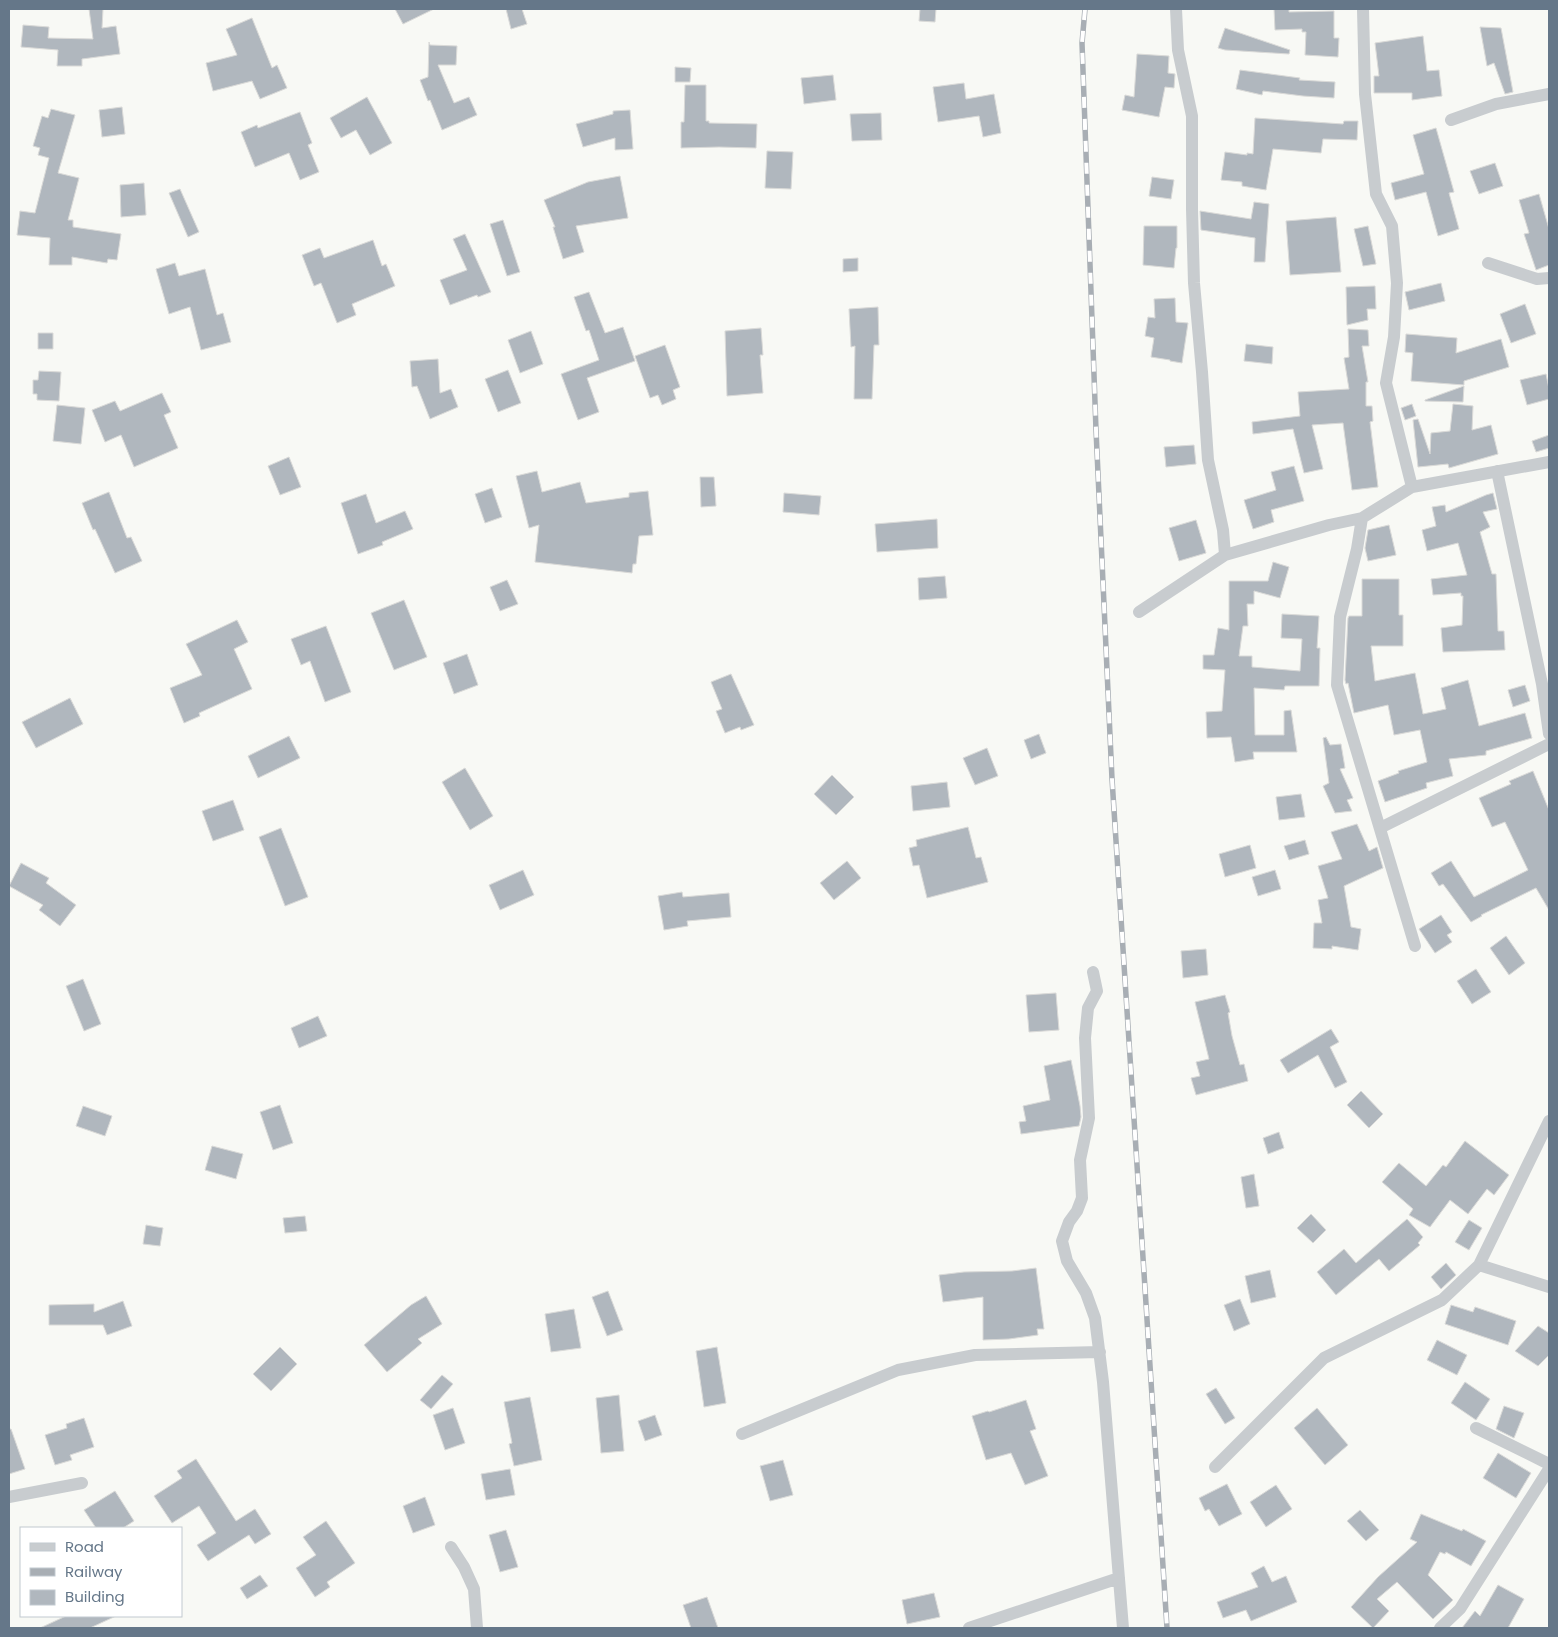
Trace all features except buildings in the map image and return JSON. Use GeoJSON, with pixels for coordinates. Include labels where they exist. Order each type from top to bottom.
{"type":"FeatureCollection","features":[{"type":"Feature","properties":{"kind":"street"},"geometry":{"type":"LineString","coordinates":[[1176,9],[1178,50],[1192,116],[1194,283],[1208,460],[1223,530],[1225,555]]}},
{"type":"Feature","properties":{"kind":"street"},"geometry":{"type":"LineString","coordinates":[[1363,9],[1365,94],[1376,194],[1392,226],[1397,283],[1394,338],[1386,383],[1412,487]]}},
{"type":"Feature","properties":{"kind":"street"},"geometry":{"type":"LineString","coordinates":[[1451,120],[1496,104],[1549,94]]}},
{"type":"Feature","properties":{"kind":"street"},"geometry":{"type":"LineString","coordinates":[[1488,263],[1537,279],[1549,278]]}},
{"type":"Feature","properties":{"kind":"street"},"geometry":{"type":"LineString","coordinates":[[1139,612],[1225,555],[1329,525],[1362,518],[1412,487],[1549,462]]}},
{"type":"Feature","properties":{"kind":"street"},"geometry":{"type":"LineString","coordinates":[[1497,472],[1546,683],[1549,734]]}},
{"type":"Feature","properties":{"kind":"street"},"geometry":{"type":"LineString","coordinates":[[1362,518],[1357,549],[1340,617],[1337,685],[1415,946]]}},
{"type":"Feature","properties":{"kind":"street"},"geometry":{"type":"LineString","coordinates":[[1380,828],[1549,744]]}},
{"type":"Feature","properties":{"kind":"street"},"geometry":{"type":"LineString","coordinates":[[1093,972],[1097,990],[1088,1008],[1085,1038],[1089,1118],[1080,1160],[1082,1198],[1077,1211],[1069,1222],[1062,1241],[1067,1261],[1086,1294],[1095,1318],[1104,1392],[1123,1628]]}},
{"type":"Feature","properties":{"kind":"street"},"geometry":{"type":"LineString","coordinates":[[1215,1467],[1324,1358],[1442,1300],[1479,1265],[1549,1121]]}},
{"type":"Feature","properties":{"kind":"street"},"geometry":{"type":"LineString","coordinates":[[1479,1265],[1549,1287]]}},
{"type":"Feature","properties":{"kind":"street"},"geometry":{"type":"LineString","coordinates":[[742,1434],[898,1370],[975,1355],[1100,1352]]}},
{"type":"Feature","properties":{"kind":"street"},"geometry":{"type":"LineString","coordinates":[[1476,1428],[1549,1464]]}},
{"type":"Feature","properties":{"kind":"street"},"geometry":{"type":"LineString","coordinates":[[1440,1628],[1460,1609],[1549,1469]]}},
{"type":"Feature","properties":{"kind":"street"},"geometry":{"type":"LineString","coordinates":[[9,1496],[82,1483]]}},
{"type":"Feature","properties":{"kind":"street"},"geometry":{"type":"LineString","coordinates":[[451,1547],[464,1567],[474,1590],[478,1628]]}},
{"type":"Feature","properties":{"kind":"street"},"geometry":{"type":"LineString","coordinates":[[969,1628],[1119,1578]]}},
{"type":"Feature","properties":{"kind":"railway"},"geometry":{"type":"LineString","coordinates":[[1085,9],[1082,43],[1096,430],[1112,779],[1167,1628]]}}]}
